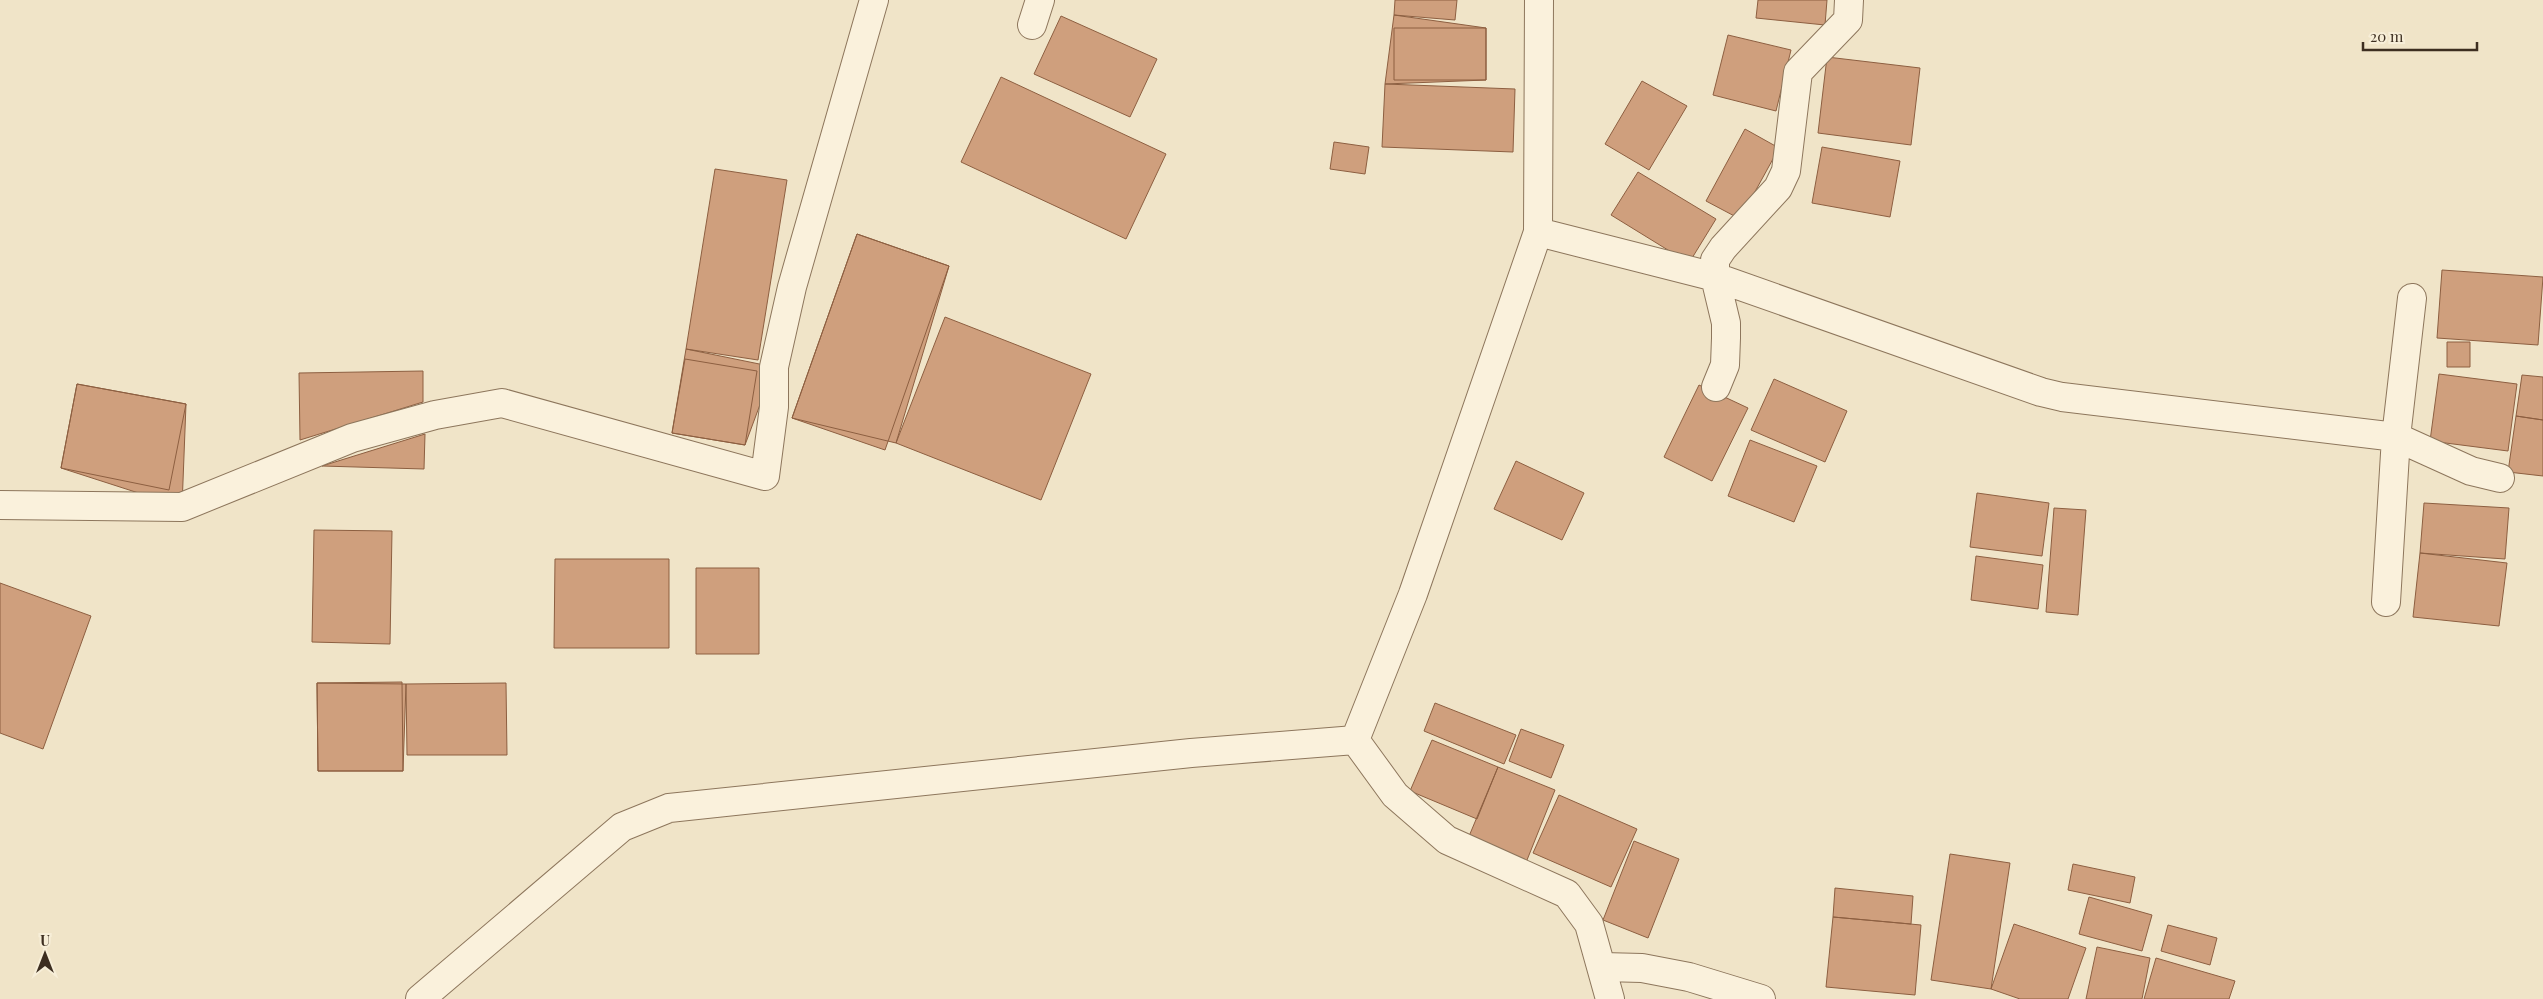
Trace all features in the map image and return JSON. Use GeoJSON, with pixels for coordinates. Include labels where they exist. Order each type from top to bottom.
{"type":"FeatureCollection","features":[{"type":"Feature","properties":{"kind":"street"},"geometry":{"type":"LineString","coordinates":[[0,505],[182,506],[352,438],[434,414],[502,403],[765,476],[774,407],[774,367],[792,287],[874,0]]}},
{"type":"Feature","properties":{"kind":"street"},"geometry":{"type":"LineString","coordinates":[[1355,740],[1413,594],[1538,232],[1540,0]]}},
{"type":"Feature","properties":{"kind":"street"},"geometry":{"type":"LineString","coordinates":[[1716,387],[1725,365],[1726,323],[1715,277],[1715,260],[1723,248],[1770,198],[1786,171],[1798,72],[1848,20],[1849,0]]}},
{"type":"Feature","properties":{"kind":"street"},"geometry":{"type":"LineString","coordinates":[[1538,232],[1715,277],[2055,395],[2396,437],[2470,471],[2500,478]]}},
{"type":"Feature","properties":{"kind":"street"},"geometry":{"type":"LineString","coordinates":[[2386,602],[2396,437],[2412,298]]}},
{"type":"Feature","properties":{"kind":"street"},"geometry":{"type":"LineString","coordinates":[[1355,740],[1395,795],[1446,840],[1567,894],[1589,924],[1610,999]]}},
{"type":"Feature","properties":{"kind":"street"},"geometry":{"type":"LineString","coordinates":[[420,999],[622,827],[669,808],[1191,753],[1355,740]]}},
{"type":"Feature","properties":{"kind":"street"},"geometry":{"type":"LineString","coordinates":[[1602,967],[1642,968],[1689,977],[1761,999]]}},
{"type":"Feature","properties":{"kind":"building"},"geometry":{"type":"Polygon","coordinates":[[[1395,0],[1457,0],[1455,20],[1394,15],[1395,0]]]}},
{"type":"Feature","properties":{"kind":"building"},"geometry":{"type":"Polygon","coordinates":[[[1758,0],[1827,0],[1825,25],[1756,18],[1758,0]]]}},
{"type":"Feature","properties":{"kind":"building"},"geometry":{"type":"Polygon","coordinates":[[[1394,15],[1486,28],[1486,80],[1385,84],[1394,15]]]}},
{"type":"Feature","properties":{"kind":"building"},"geometry":{"type":"Polygon","coordinates":[[[1061,16],[1157,59],[1130,117],[1034,74],[1061,16]]]}},
{"type":"Feature","properties":{"kind":"building"},"geometry":{"type":"Polygon","coordinates":[[[1394,28],[1486,28],[1486,80],[1394,80],[1394,28]]]}},
{"type":"Feature","properties":{"kind":"building"},"geometry":{"type":"Polygon","coordinates":[[[1728,35],[1791,50],[1776,111],[1713,95],[1728,35]]]}},
{"type":"Feature","properties":{"kind":"building"},"geometry":{"type":"Polygon","coordinates":[[[1827,57],[1920,68],[1911,145],[1818,133],[1827,57]]]}},
{"type":"Feature","properties":{"kind":"building"},"geometry":{"type":"Polygon","coordinates":[[[1001,77],[1166,154],[1126,239],[961,162],[1001,77]]]}},
{"type":"Feature","properties":{"kind":"building"},"geometry":{"type":"Polygon","coordinates":[[[1642,81],[1687,106],[1649,170],[1605,144],[1642,81]]]}},
{"type":"Feature","properties":{"kind":"building"},"geometry":{"type":"Polygon","coordinates":[[[1385,84],[1515,89],[1513,152],[1382,147],[1385,84]]]}},
{"type":"Feature","properties":{"kind":"building"},"geometry":{"type":"Polygon","coordinates":[[[1745,129],[1779,148],[1740,219],[1706,201],[1745,129]]]}},
{"type":"Feature","properties":{"kind":"building"},"geometry":{"type":"Polygon","coordinates":[[[1334,142],[1369,147],[1365,174],[1330,169],[1334,142]]]}},
{"type":"Feature","properties":{"kind":"building"},"geometry":{"type":"Polygon","coordinates":[[[1822,147],[1900,161],[1890,217],[1812,203],[1822,147]]]}},
{"type":"Feature","properties":{"kind":"building"},"geometry":{"type":"Polygon","coordinates":[[[715,169],[787,180],[758,360],[686,349],[715,169]]]}},
{"type":"Feature","properties":{"kind":"building"},"geometry":{"type":"Polygon","coordinates":[[[1638,172],[1716,219],[1689,263],[1611,215],[1638,172]]]}},
{"type":"Feature","properties":{"kind":"building"},"geometry":{"type":"Polygon","coordinates":[[[857,234],[949,266],[885,450],[792,418],[857,234]]]}},
{"type":"Feature","properties":{"kind":"building"},"geometry":{"type":"Polygon","coordinates":[[[857,234],[949,266],[896,443],[792,418],[857,234]]]}},
{"type":"Feature","properties":{"kind":"building"},"geometry":{"type":"Polygon","coordinates":[[[2442,270],[2543,277],[2538,345],[2437,338],[2442,270]]]}},
{"type":"Feature","properties":{"kind":"building"},"geometry":{"type":"Polygon","coordinates":[[[945,317],[1091,374],[1041,500],[896,443],[945,317]]]}},
{"type":"Feature","properties":{"kind":"building"},"geometry":{"type":"Polygon","coordinates":[[[2447,342],[2470,342],[2470,367],[2447,367],[2447,342]]]}},
{"type":"Feature","properties":{"kind":"building"},"geometry":{"type":"Polygon","coordinates":[[[686,349],[774,367],[745,445],[672,433],[686,349]]]}},
{"type":"Feature","properties":{"kind":"building"},"geometry":{"type":"Polygon","coordinates":[[[685,359],[757,371],[745,445],[672,433],[685,359]]]}},
{"type":"Feature","properties":{"kind":"building"},"geometry":{"type":"Polygon","coordinates":[[[423,371],[423,402],[300,440],[299,373],[423,371]]]}},
{"type":"Feature","properties":{"kind":"building"},"geometry":{"type":"Polygon","coordinates":[[[2439,374],[2517,384],[2508,451],[2430,441],[2439,374]]]}},
{"type":"Feature","properties":{"kind":"building"},"geometry":{"type":"Polygon","coordinates":[[[2522,375],[2543,377],[2543,420],[2516,416],[2522,375]]]}},
{"type":"Feature","properties":{"kind":"building"},"geometry":{"type":"Polygon","coordinates":[[[1774,379],[1847,411],[1825,462],[1751,430],[1774,379]]]}},
{"type":"Feature","properties":{"kind":"building"},"geometry":{"type":"Polygon","coordinates":[[[77,384],[186,404],[169,490],[61,468],[77,384]]]}},
{"type":"Feature","properties":{"kind":"building"},"geometry":{"type":"Polygon","coordinates":[[[77,384],[186,404],[182,507],[61,468],[77,384]]]}},
{"type":"Feature","properties":{"kind":"building"},"geometry":{"type":"Polygon","coordinates":[[[1699,385],[1748,408],[1712,481],[1664,457],[1699,385]]]}},
{"type":"Feature","properties":{"kind":"building"},"geometry":{"type":"Polygon","coordinates":[[[2516,416],[2543,420],[2543,476],[2508,472],[2516,416]]]}},
{"type":"Feature","properties":{"kind":"building"},"geometry":{"type":"Polygon","coordinates":[[[425,434],[424,469],[322,466],[425,434]]]}},
{"type":"Feature","properties":{"kind":"building"},"geometry":{"type":"Polygon","coordinates":[[[1750,440],[1817,466],[1794,522],[1728,496],[1750,440]]]}},
{"type":"Feature","properties":{"kind":"building"},"geometry":{"type":"Polygon","coordinates":[[[1516,461],[1584,493],[1562,540],[1494,509],[1516,461]]]}},
{"type":"Feature","properties":{"kind":"building"},"geometry":{"type":"Polygon","coordinates":[[[1977,493],[2049,503],[2042,556],[1970,547],[1977,493]]]}},
{"type":"Feature","properties":{"kind":"building"},"geometry":{"type":"Polygon","coordinates":[[[2424,503],[2509,508],[2505,559],[2420,553],[2424,503]]]}},
{"type":"Feature","properties":{"kind":"building"},"geometry":{"type":"Polygon","coordinates":[[[2054,508],[2086,510],[2078,615],[2046,612],[2054,508]]]}},
{"type":"Feature","properties":{"kind":"building"},"geometry":{"type":"Polygon","coordinates":[[[314,530],[392,531],[390,644],[312,642],[314,530]]]}},
{"type":"Feature","properties":{"kind":"building"},"geometry":{"type":"Polygon","coordinates":[[[2420,553],[2507,563],[2499,626],[2413,617],[2420,553]]]}},
{"type":"Feature","properties":{"kind":"building"},"geometry":{"type":"Polygon","coordinates":[[[1976,556],[2043,565],[2038,609],[1971,600],[1976,556]]]}},
{"type":"Feature","properties":{"kind":"building"},"geometry":{"type":"Polygon","coordinates":[[[555,559],[669,559],[669,648],[554,648],[555,559]]]}},
{"type":"Feature","properties":{"kind":"building"},"geometry":{"type":"Polygon","coordinates":[[[696,568],[759,568],[759,654],[696,654],[696,568]]]}},
{"type":"Feature","properties":{"kind":"building"},"geometry":{"type":"Polygon","coordinates":[[[0,583],[91,616],[43,749],[0,733],[0,583]]]}},
{"type":"Feature","properties":{"kind":"building"},"geometry":{"type":"Polygon","coordinates":[[[402,682],[403,771],[318,771],[317,683],[402,682]]]}},
{"type":"Feature","properties":{"kind":"building"},"geometry":{"type":"Polygon","coordinates":[[[317,683],[406,684],[403,771],[318,771],[317,683]]]}},
{"type":"Feature","properties":{"kind":"building"},"geometry":{"type":"Polygon","coordinates":[[[506,683],[507,755],[407,755],[406,684],[506,683]]]}},
{"type":"Feature","properties":{"kind":"building"},"geometry":{"type":"Polygon","coordinates":[[[1435,703],[1516,735],[1504,764],[1424,731],[1435,703]]]}},
{"type":"Feature","properties":{"kind":"building"},"geometry":{"type":"Polygon","coordinates":[[[1521,729],[1564,745],[1551,778],[1509,761],[1521,729]]]}},
{"type":"Feature","properties":{"kind":"building"},"geometry":{"type":"Polygon","coordinates":[[[1432,740],[1498,767],[1477,819],[1410,791],[1432,740]]]}},
{"type":"Feature","properties":{"kind":"building"},"geometry":{"type":"Polygon","coordinates":[[[1498,767],[1555,790],[1525,865],[1467,841],[1498,767]]]}},
{"type":"Feature","properties":{"kind":"building"},"geometry":{"type":"Polygon","coordinates":[[[1559,795],[1637,829],[1611,887],[1533,853],[1559,795]]]}},
{"type":"Feature","properties":{"kind":"building"},"geometry":{"type":"Polygon","coordinates":[[[1634,841],[1679,859],[1648,938],[1603,920],[1634,841]]]}},
{"type":"Feature","properties":{"kind":"building"},"geometry":{"type":"Polygon","coordinates":[[[1950,854],[2010,863],[1991,989],[1931,980],[1950,854]]]}},
{"type":"Feature","properties":{"kind":"building"},"geometry":{"type":"Polygon","coordinates":[[[2073,864],[2135,877],[2130,903],[2068,890],[2073,864]]]}},
{"type":"Feature","properties":{"kind":"building"},"geometry":{"type":"Polygon","coordinates":[[[1835,888],[1913,896],[1911,924],[1833,917],[1835,888]]]}},
{"type":"Feature","properties":{"kind":"building"},"geometry":{"type":"Polygon","coordinates":[[[2089,897],[2152,915],[2142,951],[2079,934],[2089,897]]]}},
{"type":"Feature","properties":{"kind":"building"},"geometry":{"type":"Polygon","coordinates":[[[1833,917],[1921,925],[1915,995],[1826,987],[1833,917]]]}},
{"type":"Feature","properties":{"kind":"building"},"geometry":{"type":"Polygon","coordinates":[[[2014,924],[2086,948],[2068,999],[2020,999],[1991,989],[2014,924]]]}},
{"type":"Feature","properties":{"kind":"building"},"geometry":{"type":"Polygon","coordinates":[[[2168,925],[2217,938],[2210,965],[2161,951],[2168,925]]]}},
{"type":"Feature","properties":{"kind":"building"},"geometry":{"type":"Polygon","coordinates":[[[2097,947],[2150,958],[2142,999],[2086,999],[2097,947]]]}},
{"type":"Feature","properties":{"kind":"building"},"geometry":{"type":"Polygon","coordinates":[[[2156,958],[2235,981],[2229,999],[2144,999],[2156,958]]]}}]}
